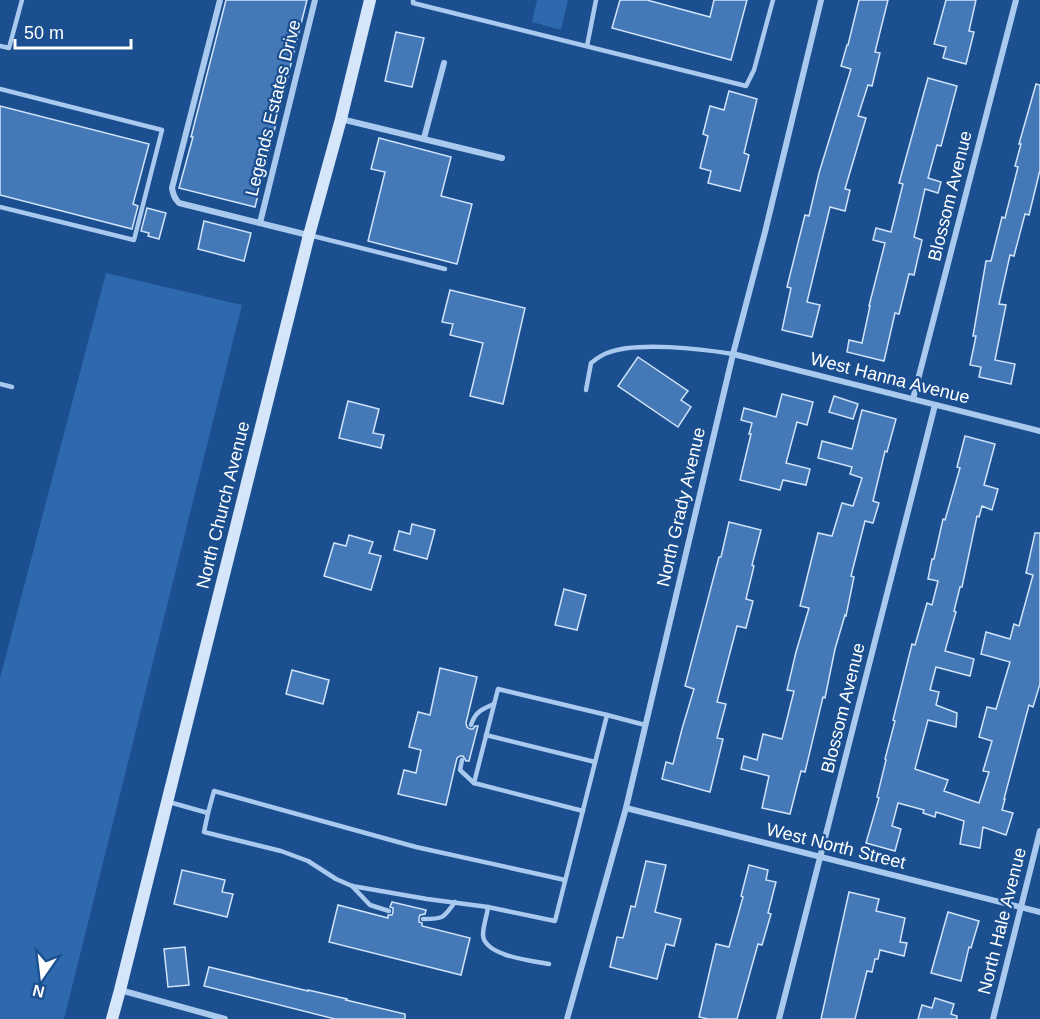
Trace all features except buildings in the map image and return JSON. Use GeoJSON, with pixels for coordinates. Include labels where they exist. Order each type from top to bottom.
{"type":"FeatureCollection","features":[{"type":"Feature","properties":{"kind":"street"},"geometry":{"type":"LineString","coordinates":[[220,0],[172,188],[175,199],[179,203],[309,235]]}},
{"type":"Feature","properties":{"kind":"street","name":"Legends Estates Drive"},"geometry":{"type":"LineString","coordinates":[[260,222],[315,0]]}},
{"type":"Feature","properties":{"kind":"street","name":"North Church Avenue"},"geometry":{"type":"LineString","coordinates":[[112,1019],[369,0]]}},
{"type":"Feature","properties":{"kind":"street","name":"North Grady Avenue"},"geometry":{"type":"LineString","coordinates":[[567,1019],[626,808],[733,354],[821,0]]}},
{"type":"Feature","properties":{"kind":"street","name":"Blossom Avenue"},"geometry":{"type":"LineString","coordinates":[[913,399],[1016,0]]}},
{"type":"Feature","properties":{"kind":"street"},"geometry":{"type":"LineString","coordinates":[[424,138],[444,63]]}},
{"type":"Feature","properties":{"kind":"street"},"geometry":{"type":"LineString","coordinates":[[340,119],[502,158]]}},
{"type":"Feature","properties":{"kind":"street","name":"West Hanna Avenue"},"geometry":{"type":"LineString","coordinates":[[733,354],[1040,431]]}},
{"type":"Feature","properties":{"kind":"street","name":"Blossom Avenue"},"geometry":{"type":"LineString","coordinates":[[779,1019],[935,405]]}},
{"type":"Feature","properties":{"kind":"street","name":"West North Street"},"geometry":{"type":"LineString","coordinates":[[626,808],[1040,912]]}},
{"type":"Feature","properties":{"kind":"street","name":"North Hale Avenue"},"geometry":{"type":"LineString","coordinates":[[993,1019],[1040,831]]}},
{"type":"Feature","properties":{"kind":"street"},"geometry":{"type":"LineString","coordinates":[[120,990],[225,1019]]}},
{"type":"Feature","properties":{"kind":"lane"},"geometry":{"type":"LineString","coordinates":[[0,46],[9,48],[21,0]]}},
{"type":"Feature","properties":{"kind":"lane"},"geometry":{"type":"LineString","coordinates":[[413,0],[413,3],[747,86],[754,70],[773,0]]}},
{"type":"Feature","properties":{"kind":"lane"},"geometry":{"type":"LineString","coordinates":[[587,46],[596,0]]}},
{"type":"Feature","properties":{"kind":"lane"},"geometry":{"type":"LineString","coordinates":[[0,89],[162,130],[134,240],[0,207]]}},
{"type":"Feature","properties":{"kind":"lane"},"geometry":{"type":"LineString","coordinates":[[309,235],[445,269]]}},
{"type":"Feature","properties":{"kind":"lane"},"geometry":{"type":"LineString","coordinates":[[586,390],[591,363],[607,353],[623,349],[686,349],[733,354]]}},
{"type":"Feature","properties":{"kind":"lane"},"geometry":{"type":"LineString","coordinates":[[0,384],[12,387]]}},
{"type":"Feature","properties":{"kind":"lane"},"geometry":{"type":"LineString","coordinates":[[474,783],[498,689],[645,725]]}},
{"type":"Feature","properties":{"kind":"lane"},"geometry":{"type":"LineString","coordinates":[[471,725],[479,710],[494,704]]}},
{"type":"Feature","properties":{"kind":"lane"},"geometry":{"type":"LineString","coordinates":[[565,880],[416,847],[214,792],[204,832],[308,861],[336,879],[352,886],[488,907],[555,921],[607,715]]}},
{"type":"Feature","properties":{"kind":"lane"},"geometry":{"type":"LineString","coordinates":[[486,735],[595,762]]}},
{"type":"Feature","properties":{"kind":"lane"},"geometry":{"type":"LineString","coordinates":[[462,760],[460,770],[474,783],[583,811]]}},
{"type":"Feature","properties":{"kind":"lane"},"geometry":{"type":"LineString","coordinates":[[167,802],[208,813]]}},
{"type":"Feature","properties":{"kind":"lane"},"geometry":{"type":"LineString","coordinates":[[352,886],[370,905],[389,910]]}},
{"type":"Feature","properties":{"kind":"lane"},"geometry":{"type":"LineString","coordinates":[[423,919],[440,919],[447,914],[455,902]]}},
{"type":"Feature","properties":{"kind":"lane"},"geometry":{"type":"LineString","coordinates":[[488,907],[483,937],[487,945],[500,953],[549,964]]}},
{"type":"Feature","properties":{"kind":"shaded area"},"geometry":{"type":"Polygon","coordinates":[[[537,0],[568,0],[561,30],[532,22],[537,0]]]}},
{"type":"Feature","properties":{"kind":"shaded area"},"geometry":{"type":"Polygon","coordinates":[[[106,273],[242,305],[64,1019],[0,1019],[0,678],[106,273]]]}}]}
